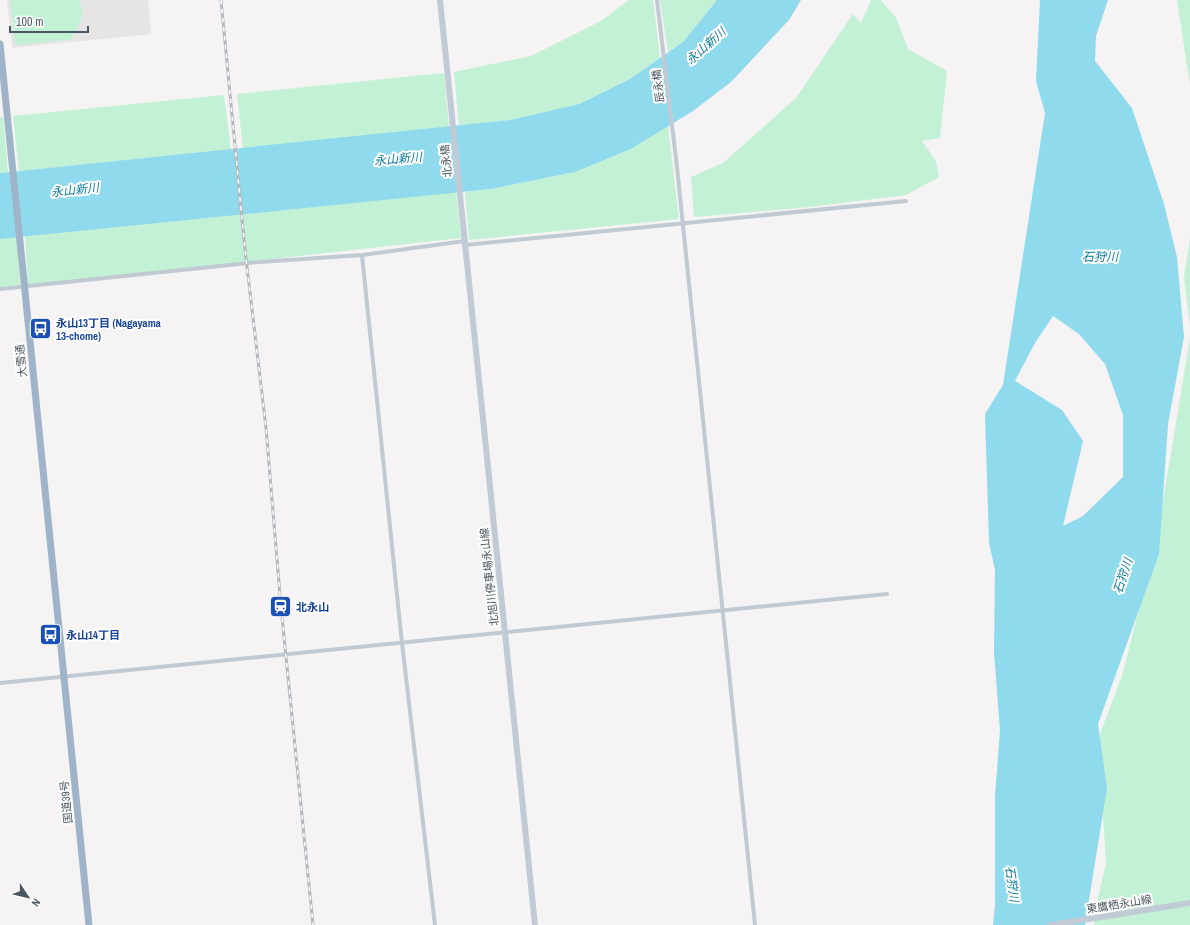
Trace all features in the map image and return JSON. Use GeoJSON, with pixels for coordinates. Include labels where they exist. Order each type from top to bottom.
{"type":"FeatureCollection","features":[{"type":"Feature","properties":{"kind":"highway","name":"大雪通"},"geometry":{"type":"LineString","coordinates":[[0,44],[65,677]]}},
{"type":"Feature","properties":{"kind":"highway","name":"国道39号"},"geometry":{"type":"LineString","coordinates":[[65,677],[89,925]]}},
{"type":"Feature","properties":{"kind":"main road","name":"北永橋"},"geometry":{"type":"LineString","coordinates":[[440,0],[463,227]]}},
{"type":"Feature","properties":{"kind":"main road","name":"北旭川停車場永山線"},"geometry":{"type":"LineString","coordinates":[[463,227],[535,925]]}},
{"type":"Feature","properties":{"kind":"main road","name":"東鷹栖永山線"},"geometry":{"type":"LineString","coordinates":[[1051,925],[1190,904]]}},
{"type":"Feature","properties":{"kind":"street","name":"辰永橋"},"geometry":{"type":"LineString","coordinates":[[657,1],[677,167],[756,925]]}},
{"type":"Feature","properties":{"kind":"street"},"geometry":{"type":"LineString","coordinates":[[0,289],[259,262],[362,255],[465,243],[906,201]]}},
{"type":"Feature","properties":{"kind":"street"},"geometry":{"type":"LineString","coordinates":[[362,255],[402,643],[435,925]]}},
{"type":"Feature","properties":{"kind":"street"},"geometry":{"type":"LineString","coordinates":[[0,683],[887,594]]}},
{"type":"Feature","properties":{"kind":"shaded area"},"geometry":{"type":"Polygon","coordinates":[[[7,0],[148,0],[151,34],[12,48],[7,0]]]}},
{"type":"Feature","properties":{"kind":"green space"},"geometry":{"type":"Polygon","coordinates":[[[10,0],[79,0],[82,16],[76,31],[70,40],[15,45],[10,0]]]}},
{"type":"Feature","properties":{"kind":"green space"},"geometry":{"type":"Polygon","coordinates":[[[629,0],[653,0],[660,58],[630,79],[579,104],[510,120],[459,126],[454,72],[531,56],[601,21],[629,0]]]}},
{"type":"Feature","properties":{"kind":"green space"},"geometry":{"type":"Polygon","coordinates":[[[660,0],[717,0],[683,42],[668,52],[660,0]]]}},
{"type":"Feature","properties":{"kind":"green space"},"geometry":{"type":"Polygon","coordinates":[[[871,0],[881,0],[896,18],[908,49],[947,71],[940,138],[922,141],[936,161],[939,177],[906,195],[810,207],[694,217],[691,177],[723,163],[796,98],[853,14],[861,23],[871,0]]]}},
{"type":"Feature","properties":{"kind":"green space"},"geometry":{"type":"Polygon","coordinates":[[[1177,0],[1190,0],[1190,85],[1177,0]]]}},
{"type":"Feature","properties":{"kind":"green space"},"geometry":{"type":"Polygon","coordinates":[[[444,73],[449,127],[243,149],[237,94],[444,73]]]}},
{"type":"Feature","properties":{"kind":"green space"},"geometry":{"type":"Polygon","coordinates":[[[224,95],[231,150],[19,171],[13,116],[224,95]]]}},
{"type":"Feature","properties":{"kind":"green space"},"geometry":{"type":"Polygon","coordinates":[[[3,117],[8,172],[0,173],[0,118],[3,117]]]}},
{"type":"Feature","properties":{"kind":"green space"},"geometry":{"type":"Polygon","coordinates":[[[668,126],[679,219],[469,240],[465,192],[491,189],[575,172],[631,149],[668,126]]]}},
{"type":"Feature","properties":{"kind":"green space"},"geometry":{"type":"Polygon","coordinates":[[[456,192],[461,238],[28,286],[25,236],[456,192]]]}},
{"type":"Feature","properties":{"kind":"green space"},"geometry":{"type":"Polygon","coordinates":[[[17,237],[20,287],[0,289],[0,239],[17,237]]]}},
{"type":"Feature","properties":{"kind":"green space"},"geometry":{"type":"Polygon","coordinates":[[[1190,238],[1190,327],[1184,278],[1190,238]]]}},
{"type":"Feature","properties":{"kind":"green space"},"geometry":{"type":"Polygon","coordinates":[[[1190,338],[1190,925],[1094,925],[1095,911],[1106,863],[1098,739],[1123,673],[1157,537],[1190,338]]]}},
{"type":"Feature","properties":{"kind":"water","name":"永山新川"},"geometry":{"type":"Polygon","coordinates":[[[717,0],[801,0],[789,20],[731,82],[693,111],[631,149],[575,172],[491,189],[0,239],[0,173],[510,120],[579,104],[630,79],[683,42],[717,0]]]}},
{"type":"Feature","properties":{"kind":"water","name":"石狩川"},"geometry":{"type":"Polygon","coordinates":[[[1040,0],[1108,0],[1096,36],[1095,61],[1132,108],[1164,204],[1177,257],[1184,337],[1168,424],[1159,554],[1098,724],[1107,788],[1085,925],[993,925],[995,906],[995,797],[1000,730],[994,653],[995,570],[989,543],[985,414],[1003,385],[1045,113],[1036,81],[1040,0]],[[1053,316],[1035,343],[1015,381],[1062,410],[1083,441],[1063,526],[1083,516],[1123,477],[1123,415],[1105,364],[1079,334],[1053,316]]]}},
{"type":"Feature","properties":{"kind":"railway"},"geometry":{"type":"LineString","coordinates":[[221,0],[245,250],[266,428],[281,607],[313,925]]}},
{"type":"Feature","properties":{"kind":"place","name":"永山13丁目 (Nagayama 13-chome)"},"geometry":{"type":"Point","coordinates":[41,329]}},
{"type":"Feature","properties":{"kind":"place","name":"北永山"},"geometry":{"type":"Point","coordinates":[281,607]}},
{"type":"Feature","properties":{"kind":"place","name":"永山14丁目"},"geometry":{"type":"Point","coordinates":[51,635]}}]}
